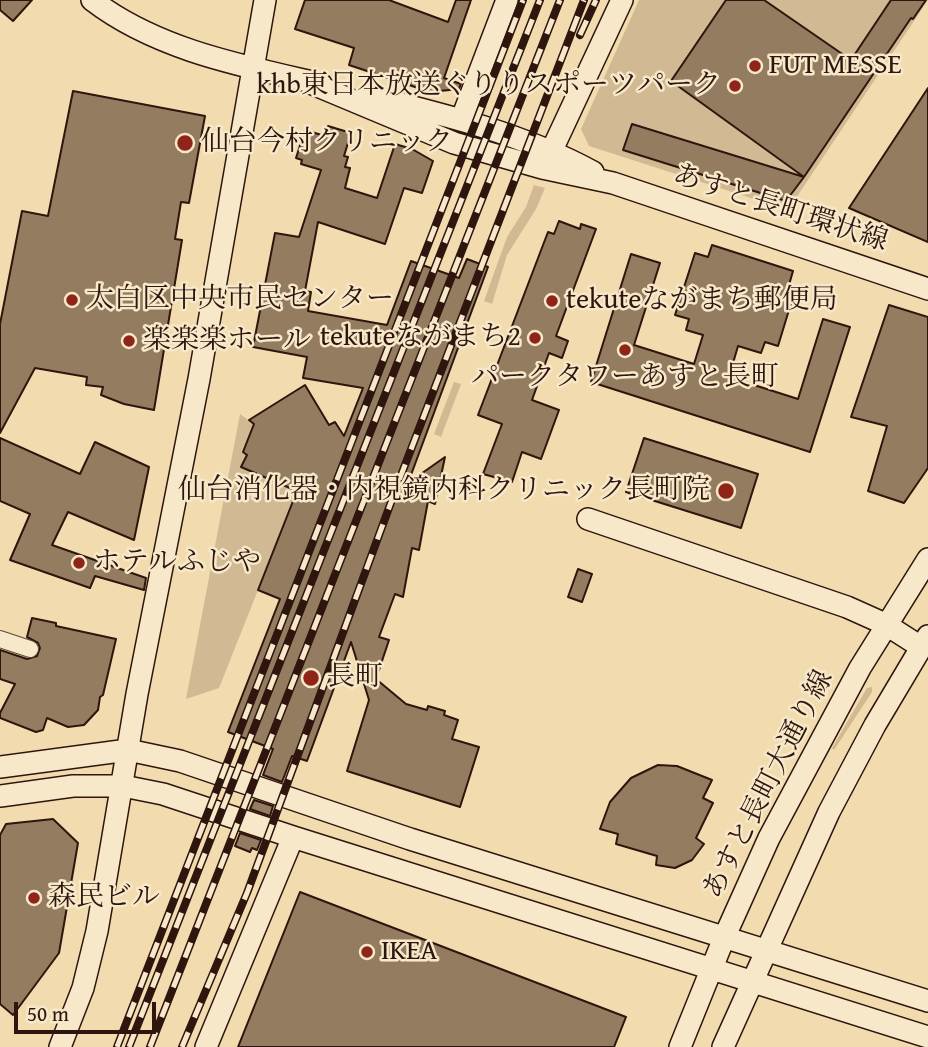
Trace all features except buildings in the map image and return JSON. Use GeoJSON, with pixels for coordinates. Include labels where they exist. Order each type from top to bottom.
{"type":"FeatureCollection","features":[{"type":"Feature","properties":{"kind":"street","name":"あすと長町環状線"},"geometry":{"type":"LineString","coordinates":[[92,0],[112,15],[163,40],[254,68],[462,118],[547,159],[928,289]]}},
{"type":"Feature","properties":{"kind":"street"},"geometry":{"type":"LineString","coordinates":[[60,1047],[83,988],[97,931],[152,614],[199,379],[265,0]]}},
{"type":"Feature","properties":{"kind":"street"},"geometry":{"type":"LineString","coordinates":[[462,118],[508,0]]}},
{"type":"Feature","properties":{"kind":"street"},"geometry":{"type":"LineString","coordinates":[[547,159],[622,0]]}},
{"type":"Feature","properties":{"kind":"street","name":"あすと長町環状線"},"geometry":{"type":"LineString","coordinates":[[308,82],[454,143],[547,159]]}},
{"type":"Feature","properties":{"kind":"street"},"geometry":{"type":"LineString","coordinates":[[588,519],[828,600],[925,641],[875,725],[829,812],[723,1047]]}},
{"type":"Feature","properties":{"kind":"street","name":"あすと長町大通り線"},"geometry":{"type":"LineString","coordinates":[[680,1047],[724,938],[769,838],[885,624],[928,559]]}},
{"type":"Feature","properties":{"kind":"street"},"geometry":{"type":"LineString","coordinates":[[0,639],[30,649]]}},
{"type":"Feature","properties":{"kind":"street"},"geometry":{"type":"LineString","coordinates":[[0,767],[128,750],[180,761],[410,839],[928,1001]]}},
{"type":"Feature","properties":{"kind":"street"},"geometry":{"type":"LineString","coordinates":[[0,796],[73,786],[122,786],[196,803],[293,837],[928,1037]]}},
{"type":"Feature","properties":{"kind":"street"},"geometry":{"type":"LineString","coordinates":[[206,1047],[293,837]]}},
{"type":"Feature","properties":{"kind":"shaded area","name":"khb東日本放送ぐりりスポーツパーク"},"geometry":{"type":"Polygon","coordinates":[[[639,0],[928,0],[788,210],[589,146],[581,129],[639,0]]]}},
{"type":"Feature","properties":{"kind":"shaded area"},"geometry":{"type":"Polygon","coordinates":[[[534,185],[545,188],[536,209],[507,255],[492,304],[484,301],[507,237],[526,207],[534,185]]]}},
{"type":"Feature","properties":{"kind":"shaded area"},"geometry":{"type":"Polygon","coordinates":[[[454,382],[461,384],[441,437],[434,434],[454,382]]]}},
{"type":"Feature","properties":{"kind":"shaded area"},"geometry":{"type":"Polygon","coordinates":[[[240,414],[287,448],[305,472],[219,688],[186,699],[240,414]]]}},
{"type":"Feature","properties":{"kind":"shaded area"},"geometry":{"type":"Polygon","coordinates":[[[872,687],[872,692],[834,750],[832,748],[867,688],[872,687]]]}},
{"type":"Feature","properties":{"kind":"railway"},"geometry":{"type":"LineString","coordinates":[[117,1047],[523,0]]}},
{"type":"Feature","properties":{"kind":"railway"},"geometry":{"type":"LineString","coordinates":[[129,1047],[540,0]]}},
{"type":"Feature","properties":{"kind":"railway"},"geometry":{"type":"LineString","coordinates":[[150,1047],[560,0]]}},
{"type":"Feature","properties":{"kind":"railway"},"geometry":{"type":"LineString","coordinates":[[182,1047],[247,893],[400,478],[584,0]]}},
{"type":"Feature","properties":{"kind":"railway"},"geometry":{"type":"LineString","coordinates":[[580,35],[596,0]]}},
{"type":"Feature","properties":{"kind":"place","name":"FUT MESSE"},"geometry":{"type":"Point","coordinates":[755,66]}},
{"type":"Feature","properties":{"kind":"place","name":"khb東日本放送ぐりりスポーツパーク"},"geometry":{"type":"Point","coordinates":[735,86]}},
{"type":"Feature","properties":{"kind":"place","name":"仙台今村クリニック"},"geometry":{"type":"Point","coordinates":[185,143]}},
{"type":"Feature","properties":{"kind":"place","name":"太白区中央市民センター"},"geometry":{"type":"Point","coordinates":[72,300]}},
{"type":"Feature","properties":{"kind":"place","name":"tekuteながまち郵便局"},"geometry":{"type":"Point","coordinates":[552,301]}},
{"type":"Feature","properties":{"kind":"place","name":"tekuteながまち2"},"geometry":{"type":"Point","coordinates":[535,338]}},
{"type":"Feature","properties":{"kind":"place","name":"楽楽楽ホール"},"geometry":{"type":"Point","coordinates":[129,341]}},
{"type":"Feature","properties":{"kind":"place","name":"パークタワーあすと長町"},"geometry":{"type":"Point","coordinates":[625,350]}},
{"type":"Feature","properties":{"kind":"place","name":"仙台消化器・内視鏡内科クリニック長町院"},"geometry":{"type":"Point","coordinates":[726,491]}},
{"type":"Feature","properties":{"kind":"place","name":"ホテルふじや"},"geometry":{"type":"Point","coordinates":[79,563]}},
{"type":"Feature","properties":{"kind":"place","name":"長町"},"geometry":{"type":"Point","coordinates":[311,678]}},
{"type":"Feature","properties":{"kind":"place","name":"森民ビル"},"geometry":{"type":"Point","coordinates":[34,898]}},
{"type":"Feature","properties":{"kind":"place","name":"IKEA"},"geometry":{"type":"Point","coordinates":[367,952]}}]}
